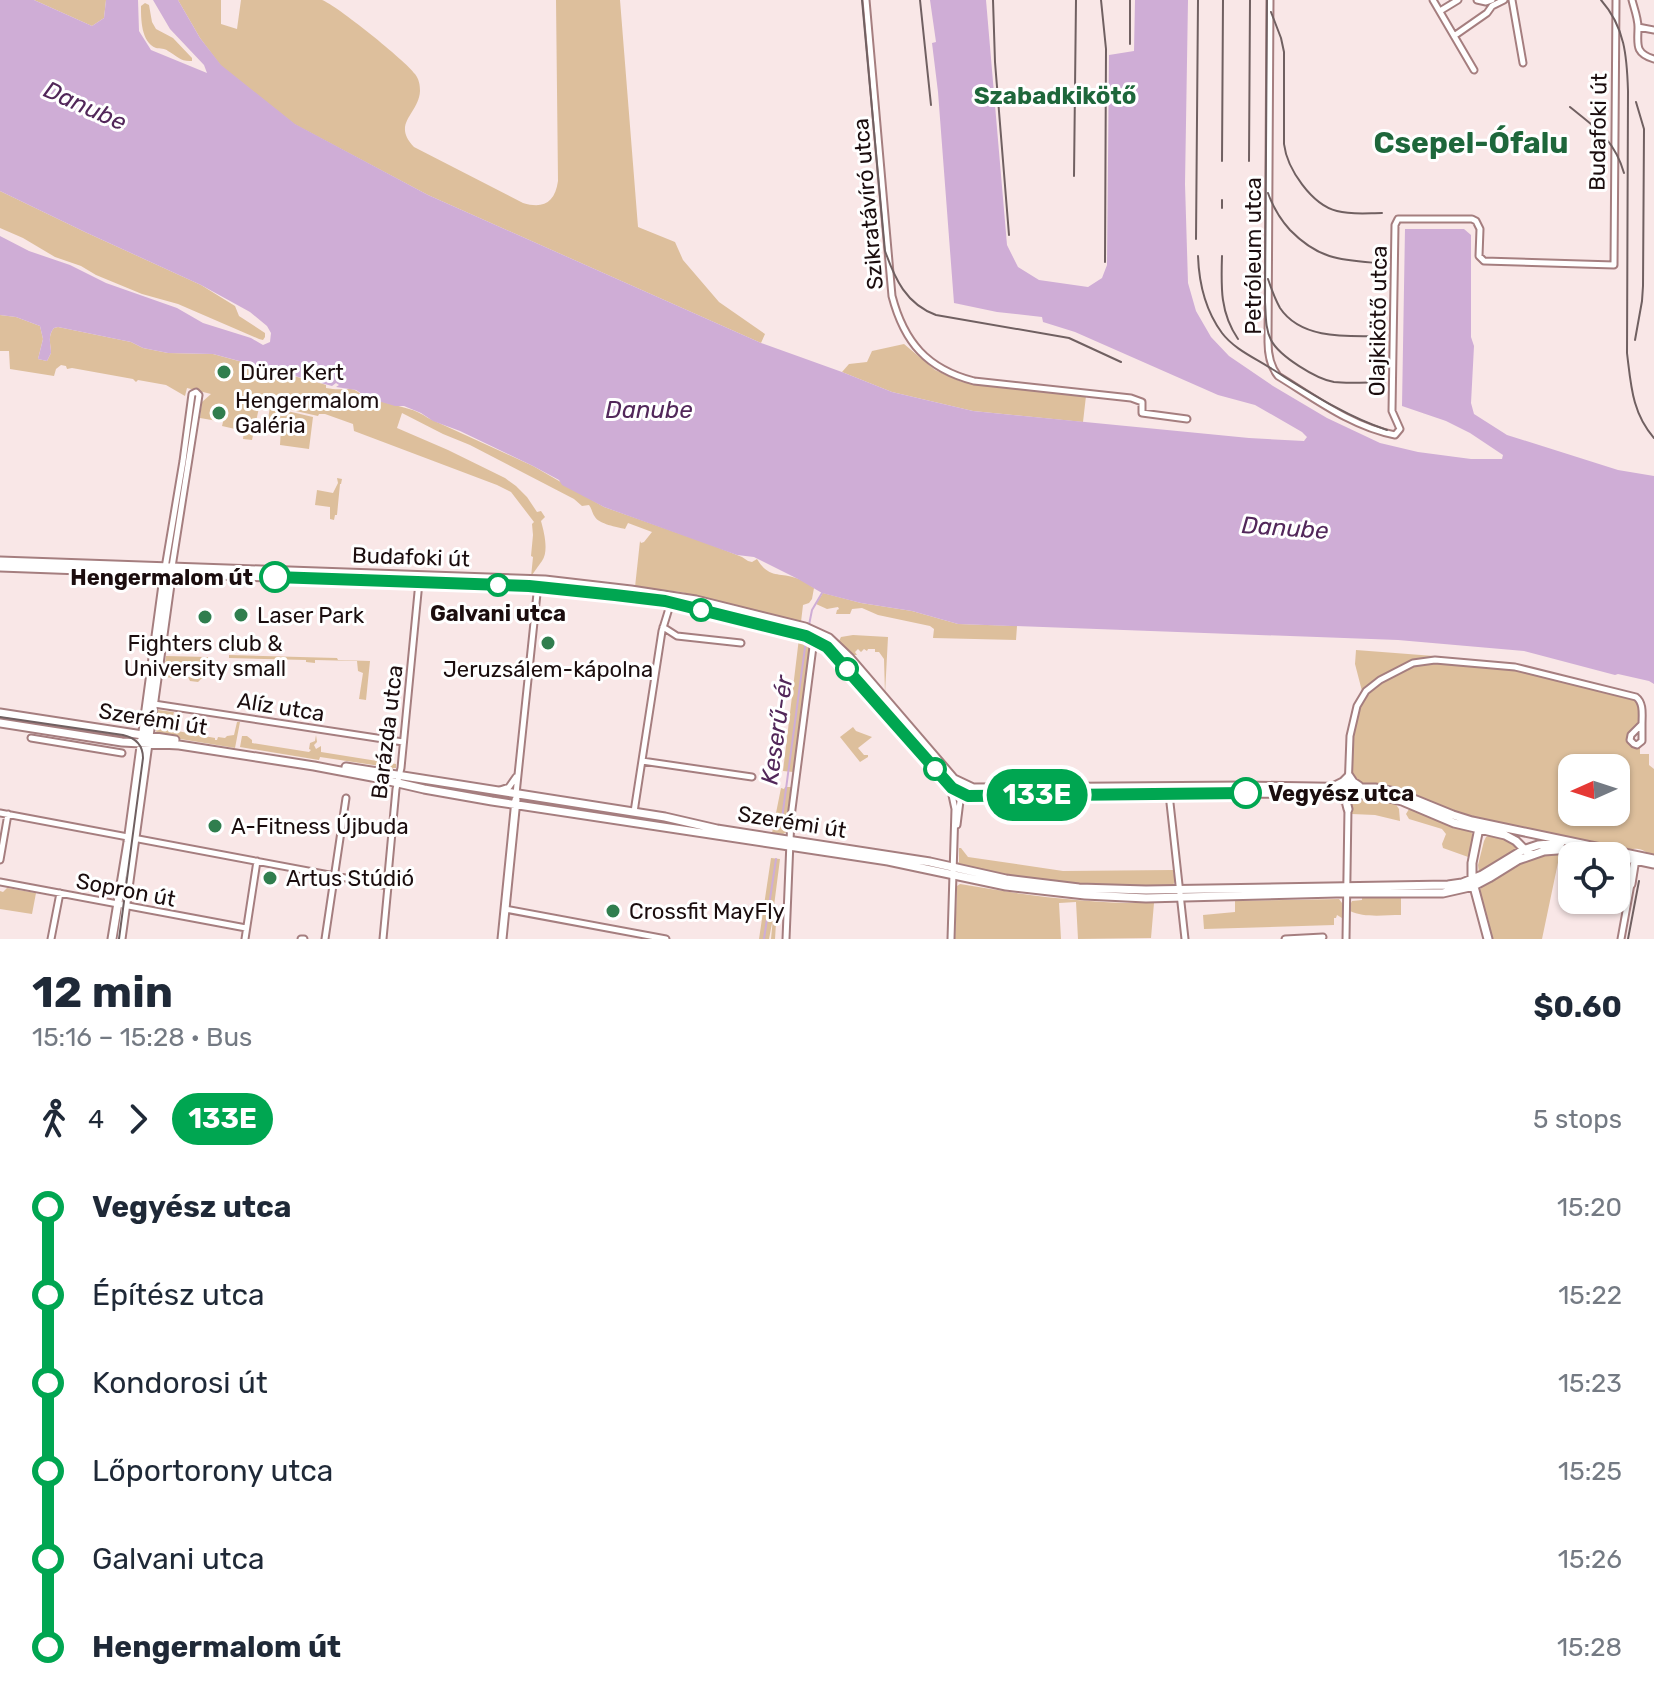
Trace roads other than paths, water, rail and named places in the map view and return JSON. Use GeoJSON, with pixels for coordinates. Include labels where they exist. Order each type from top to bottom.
{"type":"FeatureCollection","features":[{"type":"Feature","properties":{"kind":"main road","name":"Budafoki út"},"geometry":{"type":"LineString","coordinates":[[0,564],[538,583],[672,599],[815,634]]}},
{"type":"Feature","properties":{"kind":"main road"},"geometry":{"type":"LineString","coordinates":[[112,939],[121,906],[168,571]]}},
{"type":"Feature","properties":{"kind":"main road","name":"Budafoki út"},"geometry":{"type":"LineString","coordinates":[[294,575],[305,579],[340,575],[352,580],[419,579]]}},
{"type":"Feature","properties":{"kind":"main road"},"geometry":{"type":"LineString","coordinates":[[815,634],[829,638],[840,647],[906,730],[952,782],[966,793],[1137,787],[1169,790],[1394,791],[1511,838],[1523,850],[1533,853],[1558,850]]}},
{"type":"Feature","properties":{"kind":"main road"},"geometry":{"type":"LineString","coordinates":[[131,838],[138,761],[154,704],[153,682]]}},
{"type":"Feature","properties":{"kind":"main road","name":"Szerémi út"},"geometry":{"type":"LineString","coordinates":[[0,713],[179,745],[634,812],[954,871],[1017,887],[1078,895],[1131,898],[1438,886],[1489,878],[1533,853]]}},
{"type":"Feature","properties":{"kind":"main road","name":"Szerémi út"},"geometry":{"type":"LineString","coordinates":[[0,723],[122,742],[145,739]]}},
{"type":"Feature","properties":{"kind":"main road"},"geometry":{"type":"LineString","coordinates":[[122,742],[135,749],[138,761]]}},
{"type":"Feature","properties":{"kind":"main road"},"geometry":{"type":"LineString","coordinates":[[1332,790],[1349,776],[1361,790],[1402,801],[1442,819],[1466,826],[1569,842]]}},
{"type":"Feature","properties":{"kind":"main road","name":"Szerémi út"},"geometry":{"type":"LineString","coordinates":[[399,779],[492,801],[790,843]]}},
{"type":"Feature","properties":{"kind":"main road"},"geometry":{"type":"LineString","coordinates":[[1137,787],[1145,794]]}},
{"type":"Feature","properties":{"kind":"main road"},"geometry":{"type":"LineString","coordinates":[[1126,794],[1137,787]]}},
{"type":"Feature","properties":{"kind":"main road"},"geometry":{"type":"LineString","coordinates":[[1090,791],[1145,794],[1169,790]]}},
{"type":"Feature","properties":{"kind":"main road"},"geometry":{"type":"LineString","coordinates":[[1332,790],[1344,799],[1348,809]]}},
{"type":"Feature","properties":{"kind":"main road"},"geometry":{"type":"LineString","coordinates":[[1348,809],[1361,790]]}},
{"type":"Feature","properties":{"kind":"main road"},"geometry":{"type":"LineString","coordinates":[[502,939],[516,794]]}},
{"type":"Feature","properties":{"kind":"main road"},"geometry":{"type":"LineString","coordinates":[[492,801],[508,812],[513,832]]}},
{"type":"Feature","properties":{"kind":"main road"},"geometry":{"type":"LineString","coordinates":[[1466,826],[1477,841]]}},
{"type":"Feature","properties":{"kind":"main road"},"geometry":{"type":"LineString","coordinates":[[1482,828],[1472,863],[1488,939]]}},
{"type":"Feature","properties":{"kind":"main road"},"geometry":{"type":"LineString","coordinates":[[1474,881],[1482,828]]}},
{"type":"Feature","properties":{"kind":"main road","name":"Szerémi út"},"geometry":{"type":"LineString","coordinates":[[1346,890],[1457,891],[1523,850],[1558,843]]}},
{"type":"Feature","properties":{"kind":"main road"},"geometry":{"type":"LineString","coordinates":[[1630,856],[1653,862]]}},
{"type":"Feature","properties":{"kind":"main road"},"geometry":{"type":"LineString","coordinates":[[1631,884],[1634,857]]}},
{"type":"Feature","properties":{"kind":"main road"},"geometry":{"type":"LineString","coordinates":[[1631,884],[1640,868],[1653,862]]}},
{"type":"Feature","properties":{"kind":"main road"},"geometry":{"type":"LineString","coordinates":[[1630,869],[1631,884]]}},
{"type":"Feature","properties":{"kind":"main road"},"geometry":{"type":"LineString","coordinates":[[1457,891],[1469,894],[1478,903]]}},
{"type":"Feature","properties":{"kind":"main road"},"geometry":{"type":"LineString","coordinates":[[121,906],[121,939]]}},
{"type":"Feature","properties":{"kind":"street","name":"Szikratávíró utca"},"geometry":{"type":"LineString","coordinates":[[866,0],[892,296],[897,316],[913,345],[944,370],[974,381],[1131,398],[1142,402],[1142,413],[1187,419]]}},
{"type":"Feature","properties":{"kind":"street","name":"Petróleum utca"},"geometry":{"type":"LineString","coordinates":[[1270,0],[1270,360],[1278,376],[1341,414],[1397,435]]}},
{"type":"Feature","properties":{"kind":"street"},"geometry":{"type":"LineString","coordinates":[[1433,0],[1474,70]]}},
{"type":"Feature","properties":{"kind":"street"},"geometry":{"type":"LineString","coordinates":[[1440,11],[1458,0]]}},
{"type":"Feature","properties":{"kind":"street"},"geometry":{"type":"LineString","coordinates":[[1477,0],[1498,0]]}},
{"type":"Feature","properties":{"kind":"street"},"geometry":{"type":"LineString","coordinates":[[1454,36],[1498,0]]}},
{"type":"Feature","properties":{"kind":"street"},"geometry":{"type":"LineString","coordinates":[[1512,0],[1523,63]]}},
{"type":"Feature","properties":{"kind":"street","name":"Budafoki út"},"geometry":{"type":"LineString","coordinates":[[1614,265],[1616,0]]}},
{"type":"Feature","properties":{"kind":"street"},"geometry":{"type":"LineString","coordinates":[[1632,0],[1639,50],[1654,59]]}},
{"type":"Feature","properties":{"kind":"street"},"geometry":{"type":"LineString","coordinates":[[1638,27],[1654,30]]}},
{"type":"Feature","properties":{"kind":"street","name":"Olajkikötő utca"},"geometry":{"type":"LineString","coordinates":[[1397,435],[1400,427],[1392,411],[1395,225],[1398,219],[1472,219],[1479,224],[1479,256],[1484,261],[1614,265]]}},
{"type":"Feature","properties":{"kind":"street"},"geometry":{"type":"LineString","coordinates":[[168,571],[192,394],[196,393]]}},
{"type":"Feature","properties":{"kind":"street","name":"Barázda utca"},"geometry":{"type":"LineString","coordinates":[[383,939],[419,579]]}},
{"type":"Feature","properties":{"kind":"street"},"geometry":{"type":"LineString","coordinates":[[516,794],[538,583]]}},
{"type":"Feature","properties":{"kind":"street"},"geometry":{"type":"LineString","coordinates":[[634,812],[663,627],[672,599]]}},
{"type":"Feature","properties":{"kind":"street"},"geometry":{"type":"LineString","coordinates":[[663,627],[677,636],[741,643]]}},
{"type":"Feature","properties":{"kind":"street"},"geometry":{"type":"LineString","coordinates":[[786,939],[791,817],[815,634]]}},
{"type":"Feature","properties":{"kind":"street"},"geometry":{"type":"LineString","coordinates":[[1346,939],[1351,725],[1361,698],[1380,680],[1401,668],[1425,661],[1448,661],[1515,667],[1636,697],[1640,700],[1642,751]]}},
{"type":"Feature","properties":{"kind":"street","name":"Alíz utca"},"geometry":{"type":"LineString","coordinates":[[154,704],[403,742]]}},
{"type":"Feature","properties":{"kind":"street"},"geometry":{"type":"LineString","coordinates":[[1642,724],[1630,740],[1637,745],[1642,741]]}},
{"type":"Feature","properties":{"kind":"street"},"geometry":{"type":"LineString","coordinates":[[64,733],[75,737],[77,745]]}},
{"type":"Feature","properties":{"kind":"street"},"geometry":{"type":"LineString","coordinates":[[77,745],[80,738],[86,736]]}},
{"type":"Feature","properties":{"kind":"street","name":"Szerémi út"},"geometry":{"type":"LineString","coordinates":[[31,738],[122,753]]}},
{"type":"Feature","properties":{"kind":"street"},"geometry":{"type":"LineString","coordinates":[[642,761],[752,777]]}},
{"type":"Feature","properties":{"kind":"street"},"geometry":{"type":"LineString","coordinates":[[496,790],[509,787],[518,773]]}},
{"type":"Feature","properties":{"kind":"street"},"geometry":{"type":"LineString","coordinates":[[518,773],[521,786],[531,796]]}},
{"type":"Feature","properties":{"kind":"street"},"geometry":{"type":"LineString","coordinates":[[951,939],[955,838],[952,782]]}},
{"type":"Feature","properties":{"kind":"street"},"geometry":{"type":"LineString","coordinates":[[1169,790],[1185,939]]}},
{"type":"Feature","properties":{"kind":"street"},"geometry":{"type":"LineString","coordinates":[[955,809],[966,793]]}},
{"type":"Feature","properties":{"kind":"street"},"geometry":{"type":"LineString","coordinates":[[955,838],[966,793]]}},
{"type":"Feature","properties":{"kind":"street"},"geometry":{"type":"LineString","coordinates":[[325,939],[346,798]]}},
{"type":"Feature","properties":{"kind":"street"},"geometry":{"type":"LineString","coordinates":[[0,813],[387,886]]}},
{"type":"Feature","properties":{"kind":"street"},"geometry":{"type":"LineString","coordinates":[[0,860],[8,814]]}},
{"type":"Feature","properties":{"kind":"street"},"geometry":{"type":"LineString","coordinates":[[245,939],[257,861]]}},
{"type":"Feature","properties":{"kind":"street","name":"Sopron út"},"geometry":{"type":"LineString","coordinates":[[0,882],[246,928]]}},
{"type":"Feature","properties":{"kind":"street"},"geometry":{"type":"LineString","coordinates":[[1621,939],[1631,884]]}},
{"type":"Feature","properties":{"kind":"street"},"geometry":{"type":"LineString","coordinates":[[51,939],[60,893]]}},
{"type":"Feature","properties":{"kind":"street"},"geometry":{"type":"LineString","coordinates":[[505,909],[666,939]]}},
{"type":"Feature","properties":{"kind":"street"},"geometry":{"type":"LineString","coordinates":[[1285,939],[1323,937]]}},
{"type":"Feature","properties":{"kind":"water","name":"Danube"},"geometry":{"type":"Polygon","coordinates":[[[0,0],[34,0],[92,26],[104,18],[106,0],[138,0],[139,31],[151,50],[207,73],[204,65],[170,29],[153,0],[178,0],[200,38],[221,65],[295,124],[428,195],[761,343],[892,392],[973,411],[1304,441],[1307,437],[1302,432],[1255,405],[1218,395],[1075,332],[1043,322],[1042,317],[954,303],[932,43],[936,42],[930,0],[986,0],[1007,245],[1018,267],[1039,280],[1088,287],[1102,278],[1107,265],[1109,55],[1134,51],[1135,0],[1188,0],[1185,184],[1188,283],[1196,311],[1211,337],[1229,356],[1273,386],[1327,418],[1380,443],[1471,459],[1502,459],[1503,455],[1470,433],[1402,406],[1405,229],[1464,229],[1471,235],[1471,337],[1474,346],[1471,403],[1474,414],[1507,435],[1618,470],[1654,476],[1654,684],[1524,651],[1398,640],[958,624],[912,611],[822,593],[754,557],[737,555],[604,507],[533,466],[460,431],[404,406],[368,398],[356,390],[336,387],[339,385],[336,383],[332,386],[213,354],[168,353],[58,327],[51,334],[51,353],[47,361],[38,359],[43,339],[40,326],[0,315],[0,236],[106,283],[177,308],[203,323],[251,338],[263,345],[270,342],[271,333],[250,312],[201,285],[0,191],[0,0]]]}},
{"type":"Feature","properties":{"kind":"waterway","name":"Keserű-ér"},"geometry":{"type":"LineString","coordinates":[[809,625],[812,610],[822,593]]}},
{"type":"Feature","properties":{"kind":"waterway","name":"Keserű-ér"},"geometry":{"type":"LineString","coordinates":[[781,826],[806,640]]}},
{"type":"Feature","properties":{"kind":"waterway","name":"Keserű-ér"},"geometry":{"type":"LineString","coordinates":[[764,939],[776,859]]}},
{"type":"Feature","properties":{"kind":"tram line"},"geometry":{"type":"LineString","coordinates":[[0,717],[123,735],[140,746],[143,758],[119,939]]}},
{"type":"Feature","properties":{"kind":"tram line"},"geometry":{"type":"LineString","coordinates":[[1628,939],[1639,881]]}},
{"type":"Feature","properties":{"kind":"railway"},"geometry":{"type":"LineString","coordinates":[[862,0],[885,251],[903,289],[917,304],[936,315],[1069,338],[1121,362]]}},
{"type":"Feature","properties":{"kind":"railway"},"geometry":{"type":"LineString","coordinates":[[920,0],[931,105]]}},
{"type":"Feature","properties":{"kind":"railway"},"geometry":{"type":"LineString","coordinates":[[993,0],[1009,235]]}},
{"type":"Feature","properties":{"kind":"railway"},"geometry":{"type":"LineString","coordinates":[[1074,176],[1076,0]]}},
{"type":"Feature","properties":{"kind":"railway"},"geometry":{"type":"LineString","coordinates":[[1101,0],[1106,49],[1105,262]]}},
{"type":"Feature","properties":{"kind":"railway"},"geometry":{"type":"LineString","coordinates":[[1130,0],[1130,44]]}},
{"type":"Feature","properties":{"kind":"railway"},"geometry":{"type":"LineString","coordinates":[[1196,239],[1198,0]]}},
{"type":"Feature","properties":{"kind":"railway"},"geometry":{"type":"LineString","coordinates":[[1222,161],[1223,0]]}},
{"type":"Feature","properties":{"kind":"railway"},"geometry":{"type":"LineString","coordinates":[[1249,161],[1250,0]]}},
{"type":"Feature","properties":{"kind":"railway"},"geometry":{"type":"LineString","coordinates":[[1267,0],[1265,302],[1269,335],[1275,346],[1290,360],[1326,380],[1385,382]]}},
{"type":"Feature","properties":{"kind":"railway"},"geometry":{"type":"LineString","coordinates":[[1601,0],[1620,32],[1625,54],[1628,91],[1627,353],[1637,409],[1654,438]]}},
{"type":"Feature","properties":{"kind":"railway"},"geometry":{"type":"LineString","coordinates":[[1271,12],[1284,52],[1284,144],[1295,175],[1319,202],[1337,211],[1382,213]]}},
{"type":"Feature","properties":{"kind":"railway"},"geometry":{"type":"LineString","coordinates":[[1635,340],[1643,286],[1644,129],[1636,102]]}},
{"type":"Feature","properties":{"kind":"railway"},"geometry":{"type":"LineString","coordinates":[[1570,107],[1609,143],[1624,173]]}},
{"type":"Feature","properties":{"kind":"railway"},"geometry":{"type":"LineString","coordinates":[[1268,193],[1286,226],[1313,249],[1336,258],[1389,264]]}},
{"type":"Feature","properties":{"kind":"railway"},"geometry":{"type":"LineString","coordinates":[[1222,200],[1222,208]]}},
{"type":"Feature","properties":{"kind":"railway"},"geometry":{"type":"LineString","coordinates":[[1249,200],[1249,208]]}},
{"type":"Feature","properties":{"kind":"railway"},"geometry":{"type":"LineString","coordinates":[[1198,256],[1207,306],[1232,344],[1328,403],[1387,430]]}},
{"type":"Feature","properties":{"kind":"railway"},"geometry":{"type":"LineString","coordinates":[[1222,256],[1225,309],[1238,339]]}},
{"type":"Feature","properties":{"kind":"railway"},"geometry":{"type":"LineString","coordinates":[[1249,256],[1249,262]]}},
{"type":"Feature","properties":{"kind":"railway"},"geometry":{"type":"LineString","coordinates":[[1268,279],[1280,308],[1289,319],[1301,326],[1328,334],[1385,336]]}},
{"type":"Feature","properties":{"kind":"place","name":"Dürer Kert"},"geometry":{"type":"Point","coordinates":[224,372]}},
{"type":"Feature","properties":{"kind":"place","name":"Hengermalom Galéria"},"geometry":{"type":"Point","coordinates":[219,413]}},
{"type":"Feature","properties":{"kind":"place","name":"Hengermalom út"},"geometry":{"type":"Point","coordinates":[275,577]}},
{"type":"Feature","properties":{"kind":"place","name":"Galvani utca"},"geometry":{"type":"Point","coordinates":[498,585]}},
{"type":"Feature","properties":{"kind":"place","name":"Laser Park"},"geometry":{"type":"Point","coordinates":[241,615]}},
{"type":"Feature","properties":{"kind":"place","name":"Fighters club & University small"},"geometry":{"type":"Point","coordinates":[205,617]}},
{"type":"Feature","properties":{"kind":"place","name":"Jeruzsálem-kápolna"},"geometry":{"type":"Point","coordinates":[548,643]}},
{"type":"Feature","properties":{"kind":"place","name":"Vegyész utca"},"geometry":{"type":"Point","coordinates":[1246,793]}},
{"type":"Feature","properties":{"kind":"place","name":"A-Fitness Újbuda"},"geometry":{"type":"Point","coordinates":[215,826]}},
{"type":"Feature","properties":{"kind":"place","name":"Artus Stúdió"},"geometry":{"type":"Point","coordinates":[270,878]}},
{"type":"Feature","properties":{"kind":"place","name":"Crossfit MayFly"},"geometry":{"type":"Point","coordinates":[613,911]}},
{"type":"Feature","properties":{"kind":"district","name":"Szabadkikötő"},"geometry":{"type":"Point","coordinates":[1055,96]}},
{"type":"Feature","properties":{"kind":"district","name":"Csepel-Ófalu"},"geometry":{"type":"Point","coordinates":[1471,143]}}]}
